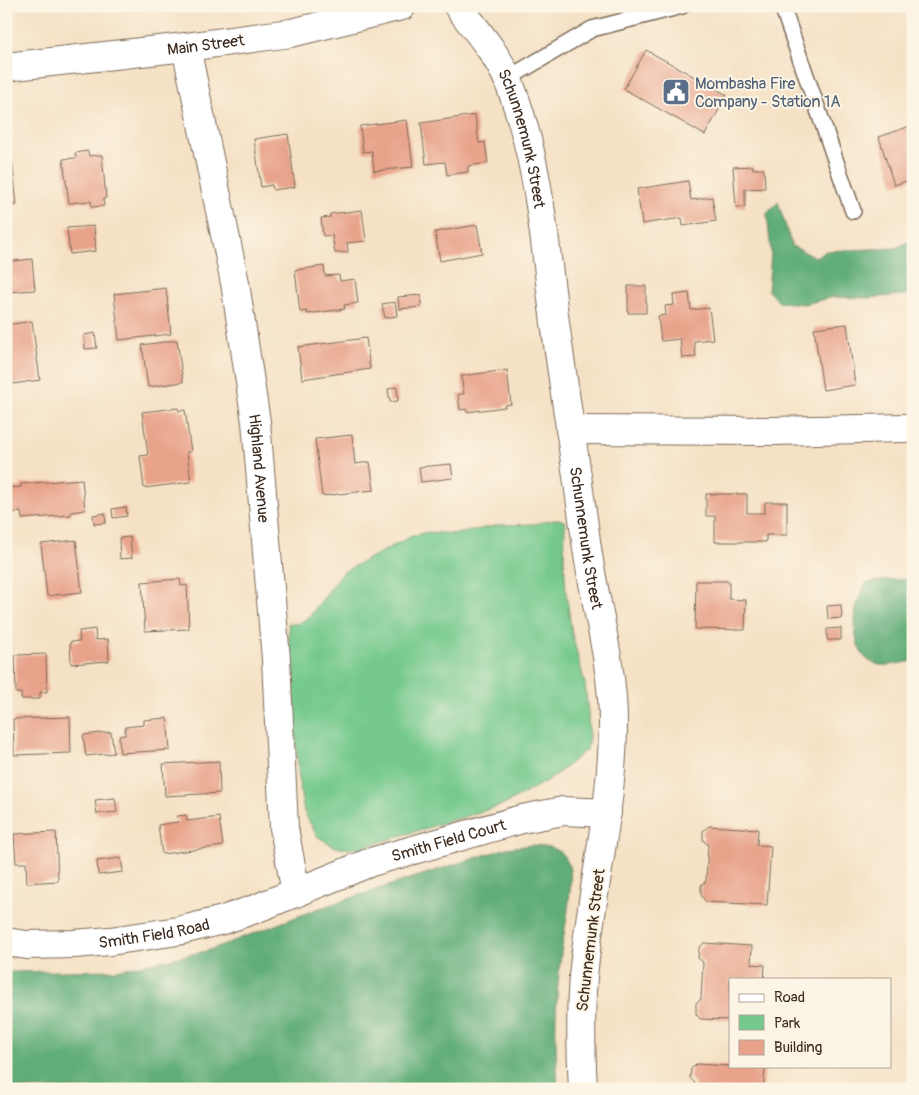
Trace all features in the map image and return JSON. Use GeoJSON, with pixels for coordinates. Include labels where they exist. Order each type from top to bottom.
{"type":"FeatureCollection","features":[{"type":"Feature","properties":{"kind":"street","name":"Main Street"},"geometry":{"type":"LineString","coordinates":[[6,67],[186,47],[291,32],[402,6]]}},
{"type":"Feature","properties":{"kind":"street","name":"Schunnemunk Street"},"geometry":{"type":"LineString","coordinates":[[458,6],[492,50],[507,79],[517,105],[532,160],[544,232],[588,558],[610,681],[613,723],[610,785],[583,979],[581,1026],[583,1089]]}},
{"type":"Feature","properties":{"kind":"street","name":"Highland Avenue"},"geometry":{"type":"LineString","coordinates":[[186,47],[235,283],[256,422],[276,657],[284,828],[296,893]]}},
{"type":"Feature","properties":{"kind":"street"},"geometry":{"type":"LineString","coordinates":[[570,430],[773,431],[905,428]]}},
{"type":"Feature","properties":{"kind":"street","name":"Smith Field Court"},"geometry":{"type":"LineString","coordinates":[[296,893],[371,862],[522,819],[563,811],[607,813]]}},
{"type":"Feature","properties":{"kind":"street","name":"Smith Field Road"},"geometry":{"type":"LineString","coordinates":[[6,942],[27,945],[74,944],[178,931],[223,920],[296,893]]}},
{"type":"Feature","properties":{"kind":"lane"},"geometry":{"type":"LineString","coordinates":[[507,79],[592,29],[682,6]]}},
{"type":"Feature","properties":{"kind":"lane"},"geometry":{"type":"LineString","coordinates":[[782,6],[853,211]]}},
{"type":"Feature","properties":{"kind":"green space"},"geometry":{"type":"Polygon","coordinates":[[[778,202],[792,246],[815,257],[826,251],[895,248],[913,240],[913,294],[870,298],[833,297],[805,304],[779,302],[768,291],[771,252],[767,213],[778,202]]]}},
{"type":"Feature","properties":{"kind":"green space"},"geometry":{"type":"Polygon","coordinates":[[[559,519],[564,521],[565,525],[564,560],[566,592],[572,634],[585,684],[589,738],[586,750],[553,777],[506,804],[364,847],[350,849],[335,847],[317,836],[304,812],[299,783],[288,623],[298,624],[309,617],[343,572],[414,535],[428,532],[456,534],[500,525],[534,524],[559,519]]]}},
{"type":"Feature","properties":{"kind":"green space"},"geometry":{"type":"Polygon","coordinates":[[[913,579],[913,661],[886,665],[875,664],[865,658],[861,652],[855,628],[857,605],[866,583],[913,579]]]}},
{"type":"Feature","properties":{"kind":"green space"},"geometry":{"type":"Polygon","coordinates":[[[532,845],[553,848],[562,854],[568,863],[570,872],[570,897],[560,962],[556,1016],[558,1089],[6,1089],[6,972],[117,970],[207,951],[320,908],[507,848],[532,845]]]}},
{"type":"Feature","properties":{"kind":"building","name":"Mombasha Fire Company - Station 1A"},"geometry":{"type":"Polygon","coordinates":[[[646,50],[727,95],[705,135],[624,89],[646,50]]]}},
{"type":"Feature","properties":{"kind":"building"},"geometry":{"type":"Polygon","coordinates":[[[475,115],[479,143],[485,142],[488,163],[468,166],[468,172],[447,175],[445,162],[426,164],[421,123],[475,115]]]}},
{"type":"Feature","properties":{"kind":"building"},"geometry":{"type":"Polygon","coordinates":[[[407,120],[413,167],[374,171],[372,151],[363,152],[360,126],[407,120]]]}},
{"type":"Feature","properties":{"kind":"building"},"geometry":{"type":"Polygon","coordinates":[[[913,125],[913,179],[894,185],[879,137],[913,125]]]}},
{"type":"Feature","properties":{"kind":"building"},"geometry":{"type":"Polygon","coordinates":[[[288,134],[295,187],[273,190],[272,185],[261,187],[254,139],[288,134]]]}},
{"type":"Feature","properties":{"kind":"building"},"geometry":{"type":"Polygon","coordinates":[[[88,151],[89,156],[102,155],[106,198],[103,199],[104,206],[92,207],[91,201],[69,203],[63,159],[76,158],[75,153],[88,151]]]}},
{"type":"Feature","properties":{"kind":"building"},"geometry":{"type":"Polygon","coordinates":[[[6,160],[12,160],[17,205],[6,206],[6,160]]]}},
{"type":"Feature","properties":{"kind":"building"},"geometry":{"type":"Polygon","coordinates":[[[753,166],[753,169],[764,169],[765,188],[745,189],[745,207],[736,207],[733,167],[753,166]]]}},
{"type":"Feature","properties":{"kind":"building"},"geometry":{"type":"Polygon","coordinates":[[[688,181],[691,200],[712,197],[716,221],[683,226],[682,218],[642,224],[637,189],[688,181]]]}},
{"type":"Feature","properties":{"kind":"building"},"geometry":{"type":"Polygon","coordinates":[[[362,210],[366,241],[347,243],[348,252],[335,253],[332,235],[323,236],[321,218],[330,217],[330,214],[362,210]]]}},
{"type":"Feature","properties":{"kind":"building"},"geometry":{"type":"Polygon","coordinates":[[[477,225],[482,253],[440,261],[435,232],[477,225]]]}},
{"type":"Feature","properties":{"kind":"building"},"geometry":{"type":"Polygon","coordinates":[[[94,226],[96,251],[70,254],[67,228],[94,226]]]}},
{"type":"Feature","properties":{"kind":"building"},"geometry":{"type":"Polygon","coordinates":[[[32,259],[35,290],[6,292],[6,262],[32,259]]]}},
{"type":"Feature","properties":{"kind":"building"},"geometry":{"type":"Polygon","coordinates":[[[324,266],[325,276],[339,275],[340,281],[355,279],[358,303],[344,305],[345,309],[307,314],[307,311],[300,312],[295,270],[324,266]]]}},
{"type":"Feature","properties":{"kind":"building"},"geometry":{"type":"Polygon","coordinates":[[[628,286],[646,286],[646,313],[628,313],[628,286]]]}},
{"type":"Feature","properties":{"kind":"building"},"geometry":{"type":"Polygon","coordinates":[[[166,288],[171,334],[119,340],[114,294],[166,288]]]}},
{"type":"Feature","properties":{"kind":"building"},"geometry":{"type":"Polygon","coordinates":[[[689,293],[691,310],[709,308],[713,339],[694,341],[696,357],[682,358],[680,339],[661,341],[658,316],[666,315],[665,306],[674,305],[673,295],[689,293]]]}},
{"type":"Feature","properties":{"kind":"building"},"geometry":{"type":"Polygon","coordinates":[[[421,295],[421,307],[399,309],[398,297],[421,295]]]}},
{"type":"Feature","properties":{"kind":"building"},"geometry":{"type":"Polygon","coordinates":[[[395,302],[397,316],[385,318],[382,304],[395,302]]]}},
{"type":"Feature","properties":{"kind":"building"},"geometry":{"type":"Polygon","coordinates":[[[32,321],[40,380],[6,385],[6,325],[32,321]]]}},
{"type":"Feature","properties":{"kind":"building"},"geometry":{"type":"Polygon","coordinates":[[[847,324],[855,385],[823,390],[814,328],[847,324]]]}},
{"type":"Feature","properties":{"kind":"building"},"geometry":{"type":"Polygon","coordinates":[[[95,333],[97,348],[85,349],[84,335],[95,333]]]}},
{"type":"Feature","properties":{"kind":"building"},"geometry":{"type":"Polygon","coordinates":[[[366,338],[370,369],[302,379],[298,347],[366,338]]]}},
{"type":"Feature","properties":{"kind":"building"},"geometry":{"type":"Polygon","coordinates":[[[177,340],[183,382],[148,387],[142,345],[177,340]]]}},
{"type":"Feature","properties":{"kind":"building"},"geometry":{"type":"Polygon","coordinates":[[[507,370],[511,404],[505,405],[505,407],[467,412],[466,409],[460,410],[458,394],[464,394],[461,376],[507,370]]]}},
{"type":"Feature","properties":{"kind":"building"},"geometry":{"type":"Polygon","coordinates":[[[397,387],[398,401],[390,402],[388,389],[397,387]]]}},
{"type":"Feature","properties":{"kind":"building"},"geometry":{"type":"Polygon","coordinates":[[[178,408],[179,411],[185,410],[191,452],[187,452],[191,482],[144,488],[140,456],[148,455],[142,412],[178,408]]]}},
{"type":"Feature","properties":{"kind":"building"},"geometry":{"type":"Polygon","coordinates":[[[352,435],[355,464],[370,462],[374,490],[322,496],[315,439],[352,435]]]}},
{"type":"Feature","properties":{"kind":"building"},"geometry":{"type":"Polygon","coordinates":[[[451,464],[453,478],[421,482],[419,467],[451,464]]]}},
{"type":"Feature","properties":{"kind":"building"},"geometry":{"type":"Polygon","coordinates":[[[82,479],[85,510],[71,512],[71,515],[22,519],[21,512],[10,513],[8,488],[21,487],[21,484],[82,479]]]}},
{"type":"Feature","properties":{"kind":"building"},"geometry":{"type":"Polygon","coordinates":[[[706,494],[747,494],[747,513],[765,513],[765,502],[787,502],[787,535],[766,535],[766,542],[715,542],[715,516],[706,516],[706,494]]]}},
{"type":"Feature","properties":{"kind":"building"},"geometry":{"type":"Polygon","coordinates":[[[126,507],[127,516],[113,518],[112,509],[126,507]]]}},
{"type":"Feature","properties":{"kind":"building"},"geometry":{"type":"Polygon","coordinates":[[[105,513],[106,523],[94,524],[93,515],[105,513]]]}},
{"type":"Feature","properties":{"kind":"building"},"geometry":{"type":"Polygon","coordinates":[[[130,537],[132,558],[120,559],[119,538],[130,537]]]}},
{"type":"Feature","properties":{"kind":"building"},"geometry":{"type":"Polygon","coordinates":[[[76,540],[82,592],[47,596],[41,544],[76,540]]]}},
{"type":"Feature","properties":{"kind":"building"},"geometry":{"type":"Polygon","coordinates":[[[180,579],[181,586],[187,585],[189,629],[145,631],[142,582],[180,579]]]}},
{"type":"Feature","properties":{"kind":"building"},"geometry":{"type":"Polygon","coordinates":[[[696,581],[729,581],[729,599],[746,600],[745,630],[695,629],[696,581]]]}},
{"type":"Feature","properties":{"kind":"building"},"geometry":{"type":"Polygon","coordinates":[[[841,605],[842,618],[828,619],[827,606],[841,605]]]}},
{"type":"Feature","properties":{"kind":"building"},"geometry":{"type":"Polygon","coordinates":[[[841,628],[841,640],[827,640],[827,629],[841,628]]]}},
{"type":"Feature","properties":{"kind":"building"},"geometry":{"type":"Polygon","coordinates":[[[95,629],[96,640],[108,639],[109,661],[71,664],[70,642],[80,641],[79,631],[95,629]]]}},
{"type":"Feature","properties":{"kind":"building"},"geometry":{"type":"Polygon","coordinates":[[[46,654],[47,692],[40,692],[40,699],[21,699],[21,693],[16,693],[15,655],[46,654]]]}},
{"type":"Feature","properties":{"kind":"building"},"geometry":{"type":"Polygon","coordinates":[[[70,717],[71,753],[14,755],[13,719],[70,717]]]}},
{"type":"Feature","properties":{"kind":"building"},"geometry":{"type":"Polygon","coordinates":[[[167,718],[170,750],[120,753],[119,736],[125,735],[125,727],[144,725],[144,720],[167,718]]]}},
{"type":"Feature","properties":{"kind":"building"},"geometry":{"type":"Polygon","coordinates":[[[111,732],[114,753],[86,756],[83,735],[111,732]]]}},
{"type":"Feature","properties":{"kind":"building"},"geometry":{"type":"Polygon","coordinates":[[[219,761],[220,793],[165,796],[163,764],[219,761]]]}},
{"type":"Feature","properties":{"kind":"building"},"geometry":{"type":"Polygon","coordinates":[[[115,798],[117,812],[97,814],[95,800],[115,798]]]}},
{"type":"Feature","properties":{"kind":"building"},"geometry":{"type":"Polygon","coordinates":[[[186,815],[187,821],[219,817],[223,846],[162,854],[158,825],[178,822],[177,816],[186,815]]]}},
{"type":"Feature","properties":{"kind":"building"},"geometry":{"type":"Polygon","coordinates":[[[709,826],[758,829],[757,845],[771,846],[767,905],[706,902],[701,895],[701,885],[706,881],[708,845],[703,840],[703,831],[709,826]]]}},
{"type":"Feature","properties":{"kind":"building"},"geometry":{"type":"Polygon","coordinates":[[[56,832],[58,881],[27,883],[26,863],[16,863],[14,834],[56,832]]]}},
{"type":"Feature","properties":{"kind":"building"},"geometry":{"type":"Polygon","coordinates":[[[121,858],[123,872],[98,875],[97,861],[121,858]]]}},
{"type":"Feature","properties":{"kind":"building"},"geometry":{"type":"Polygon","coordinates":[[[704,943],[752,946],[751,964],[765,965],[764,978],[729,978],[729,1020],[700,1019],[696,1014],[696,1003],[701,999],[703,962],[698,958],[699,948],[704,943]]]}},
{"type":"Feature","properties":{"kind":"building"},"geometry":{"type":"Polygon","coordinates":[[[696,1064],[729,1066],[729,1068],[765,1068],[763,1089],[694,1089],[695,1083],[690,1078],[691,1069],[696,1064]]]}},
{"type":"Feature","properties":{"kind":"place","name":"Mombasha Fire Company - Station 1A"},"geometry":{"type":"Point","coordinates":[676,92]}}]}
